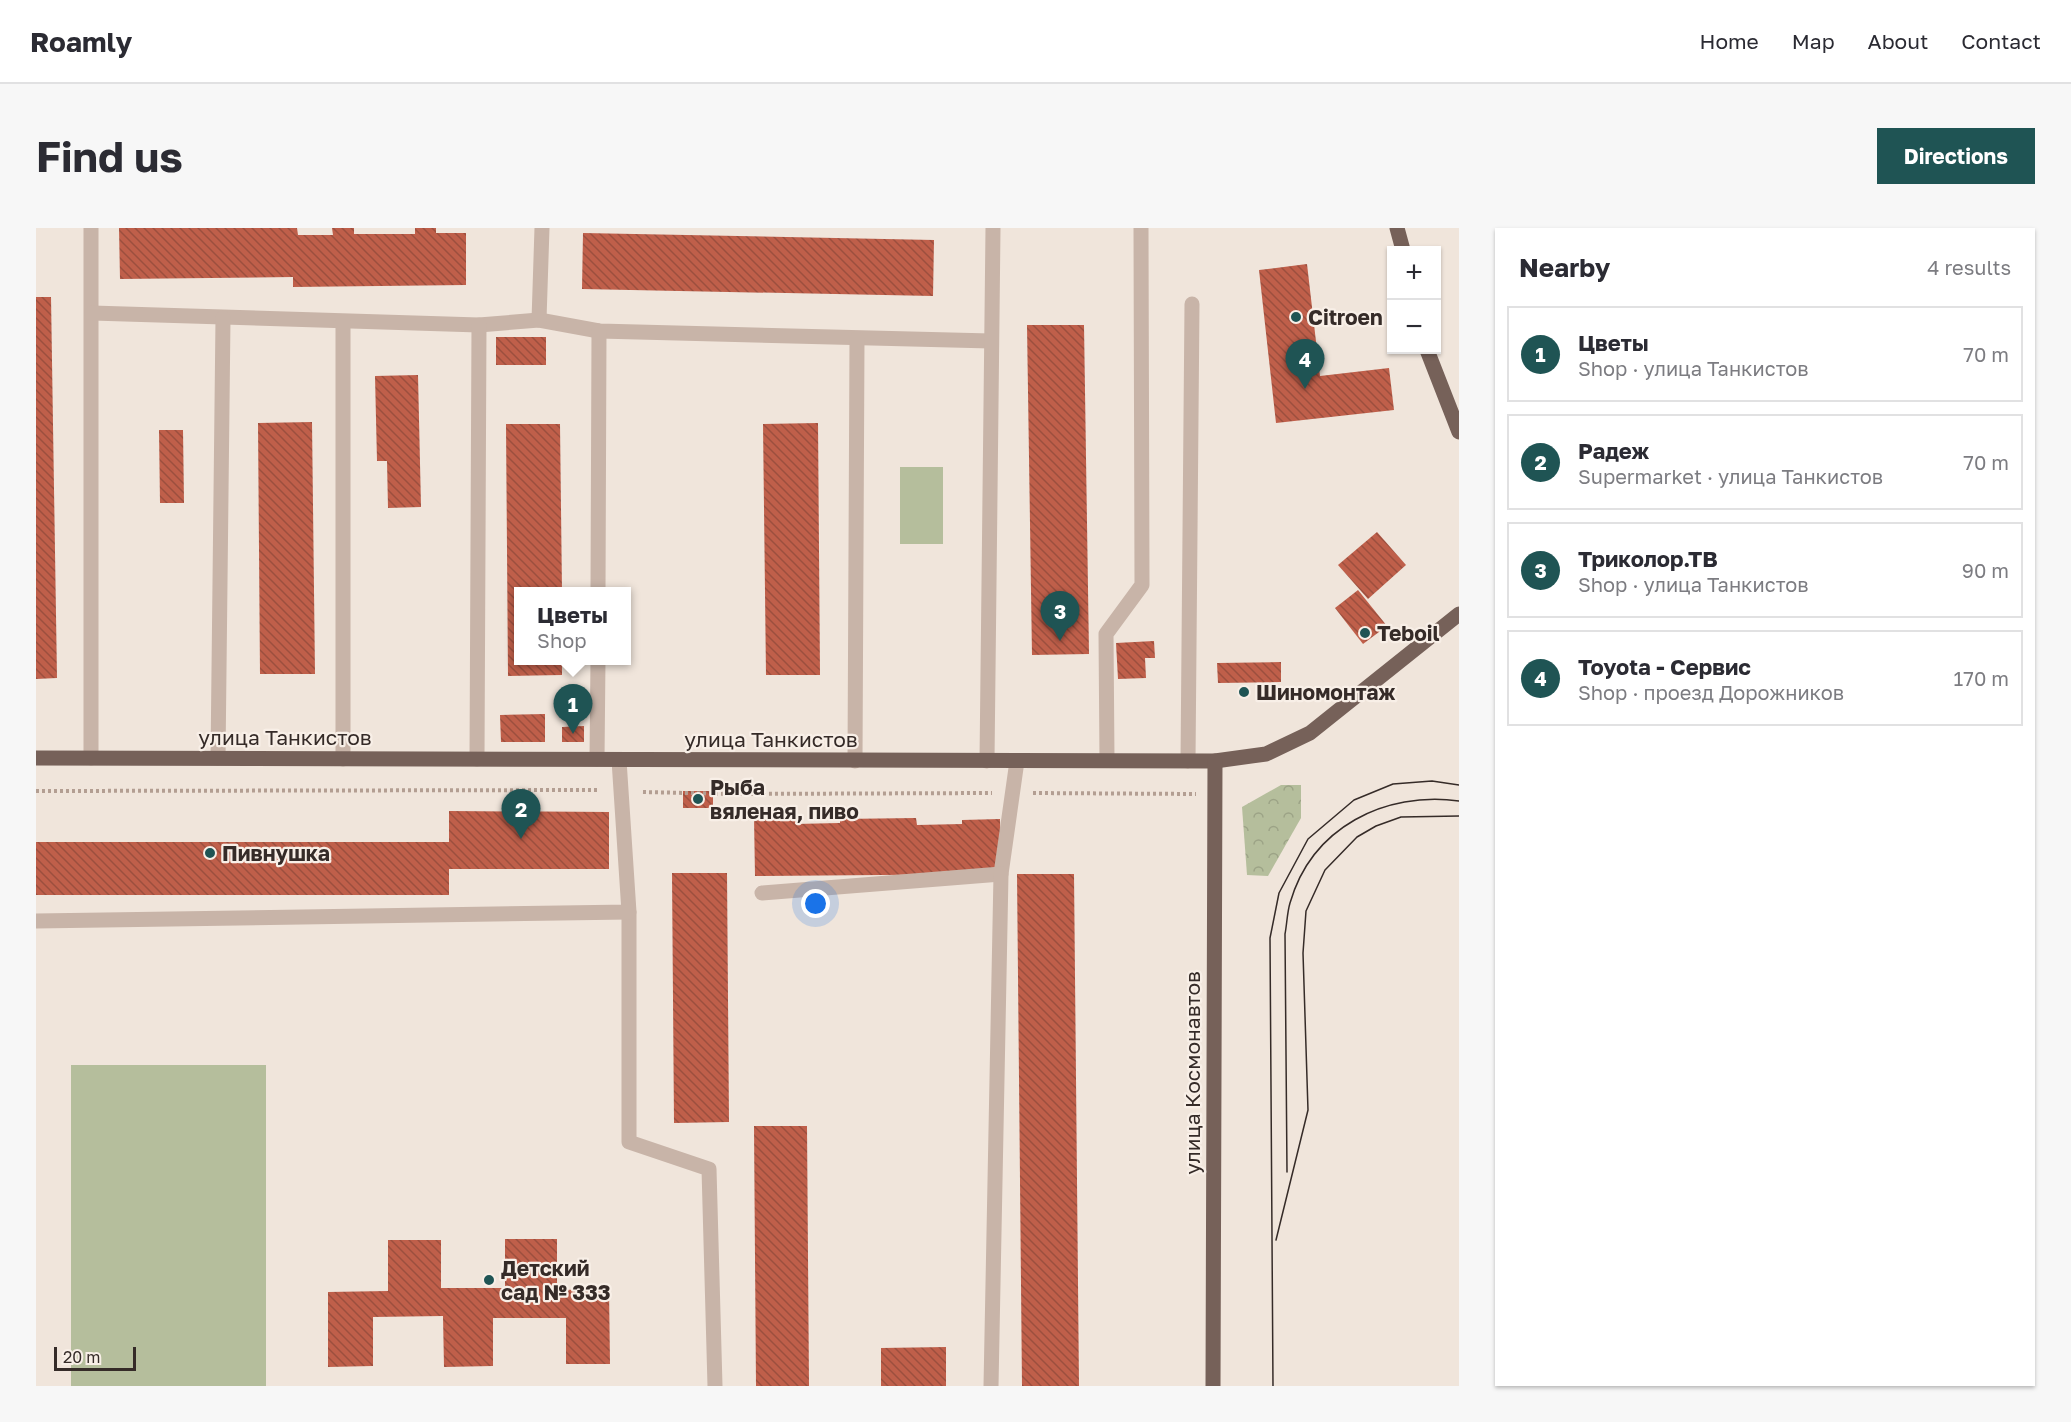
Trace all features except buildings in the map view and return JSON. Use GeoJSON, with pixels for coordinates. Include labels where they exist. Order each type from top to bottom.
{"type":"FeatureCollection","features":[{"type":"Feature","properties":{"kind":"main road"},"geometry":{"type":"LineString","coordinates":[[1397,228],[1402,246]]}},
{"type":"Feature","properties":{"kind":"main road"},"geometry":{"type":"LineString","coordinates":[[1429,354],[1459,432]]}},
{"type":"Feature","properties":{"kind":"main road","name":"улица Танкистов"},"geometry":{"type":"LineString","coordinates":[[36,758],[1215,760],[1266,754],[1310,733],[1459,614]]}},
{"type":"Feature","properties":{"kind":"main road","name":"улица Космонавтов"},"geometry":{"type":"LineString","coordinates":[[1213,1386],[1215,760]]}},
{"type":"Feature","properties":{"kind":"lane"},"geometry":{"type":"LineString","coordinates":[[91,228],[91,758]]}},
{"type":"Feature","properties":{"kind":"lane"},"geometry":{"type":"LineString","coordinates":[[539,320],[542,228]]}},
{"type":"Feature","properties":{"kind":"lane"},"geometry":{"type":"LineString","coordinates":[[987,761],[993,228]]}},
{"type":"Feature","properties":{"kind":"lane"},"geometry":{"type":"LineString","coordinates":[[1107,760],[1106,634],[1142,585],[1141,228]]}},
{"type":"Feature","properties":{"kind":"lane"},"geometry":{"type":"LineString","coordinates":[[1188,761],[1192,304]]}},
{"type":"Feature","properties":{"kind":"lane"},"geometry":{"type":"LineString","coordinates":[[92,313],[479,325],[539,320],[599,331],[991,341]]}},
{"type":"Feature","properties":{"kind":"lane"},"geometry":{"type":"LineString","coordinates":[[219,758],[223,318]]}},
{"type":"Feature","properties":{"kind":"lane"},"geometry":{"type":"LineString","coordinates":[[343,322],[343,759]]}},
{"type":"Feature","properties":{"kind":"lane"},"geometry":{"type":"LineString","coordinates":[[477,759],[479,325]]}},
{"type":"Feature","properties":{"kind":"lane"},"geometry":{"type":"LineString","coordinates":[[598,587],[599,331]]}},
{"type":"Feature","properties":{"kind":"lane"},"geometry":{"type":"LineString","coordinates":[[855,760],[857,339]]}},
{"type":"Feature","properties":{"kind":"lane"},"geometry":{"type":"LineString","coordinates":[[597,665],[597,759]]}},
{"type":"Feature","properties":{"kind":"lane"},"geometry":{"type":"LineString","coordinates":[[619,760],[629,912],[629,1143],[709,1169],[715,1386]]}},
{"type":"Feature","properties":{"kind":"lane"},"geometry":{"type":"LineString","coordinates":[[991,1386],[1001,874],[1017,761]]}},
{"type":"Feature","properties":{"kind":"lane"},"geometry":{"type":"LineString","coordinates":[[762,893],[1001,874]]}},
{"type":"Feature","properties":{"kind":"lane"},"geometry":{"type":"LineString","coordinates":[[36,921],[629,912]]}},
{"type":"Feature","properties":{"kind":"green space"},"geometry":{"type":"Polygon","coordinates":[[[900,467],[943,467],[943,544],[900,544],[900,467]]]}},
{"type":"Feature","properties":{"kind":"green space"},"geometry":{"type":"Polygon","coordinates":[[[1281,785],[1301,785],[1301,818],[1268,876],[1247,875],[1242,807],[1281,785]]]}},
{"type":"Feature","properties":{"kind":"green space"},"geometry":{"type":"Polygon","coordinates":[[[71,1065],[266,1065],[266,1386],[71,1386],[71,1065]]]}},
{"type":"Feature","properties":{"kind":"tram line"},"geometry":{"type":"LineString","coordinates":[[1273,1386],[1270,938],[1279,893],[1308,839],[1354,800],[1393,784],[1432,781],[1459,785]]}},
{"type":"Feature","properties":{"kind":"tram line"},"geometry":{"type":"LineString","coordinates":[[1287,1172],[1285,934],[1290,903],[1301,876],[1315,854],[1334,835],[1355,820],[1379,809],[1404,802],[1431,799],[1459,801]]}},
{"type":"Feature","properties":{"kind":"tram line"},"geometry":{"type":"LineString","coordinates":[[1276,1240],[1308,1110],[1303,953],[1306,911],[1325,870],[1357,837],[1376,826],[1401,817],[1459,816]]}},
{"type":"Feature","properties":{"kind":"place","name":"Citroen"},"geometry":{"type":"Point","coordinates":[1296,317]}},
{"type":"Feature","properties":{"kind":"place","name":"Toyota - Сервис"},"geometry":{"type":"Point","coordinates":[1305,389]}},
{"type":"Feature","properties":{"kind":"place","name":"Teboil"},"geometry":{"type":"Point","coordinates":[1365,633]}},
{"type":"Feature","properties":{"kind":"place","name":"Триколор.ТВ"},"geometry":{"type":"Point","coordinates":[1060,641]}},
{"type":"Feature","properties":{"kind":"place","name":"Шиномонтаж"},"geometry":{"type":"Point","coordinates":[1244,692]}},
{"type":"Feature","properties":{"kind":"place","name":"Цветы"},"geometry":{"type":"Point","coordinates":[573,734]}},
{"type":"Feature","properties":{"kind":"place","name":"Рыба вяленая, пиво"},"geometry":{"type":"Point","coordinates":[698,799]}},
{"type":"Feature","properties":{"kind":"place","name":"Радеж"},"geometry":{"type":"Point","coordinates":[521,839]}},
{"type":"Feature","properties":{"kind":"place","name":"Пивнушка"},"geometry":{"type":"Point","coordinates":[210,853]}},
{"type":"Feature","properties":{"kind":"place","name":"Детский сад № 333"},"geometry":{"type":"Point","coordinates":[489,1280]}}]}
